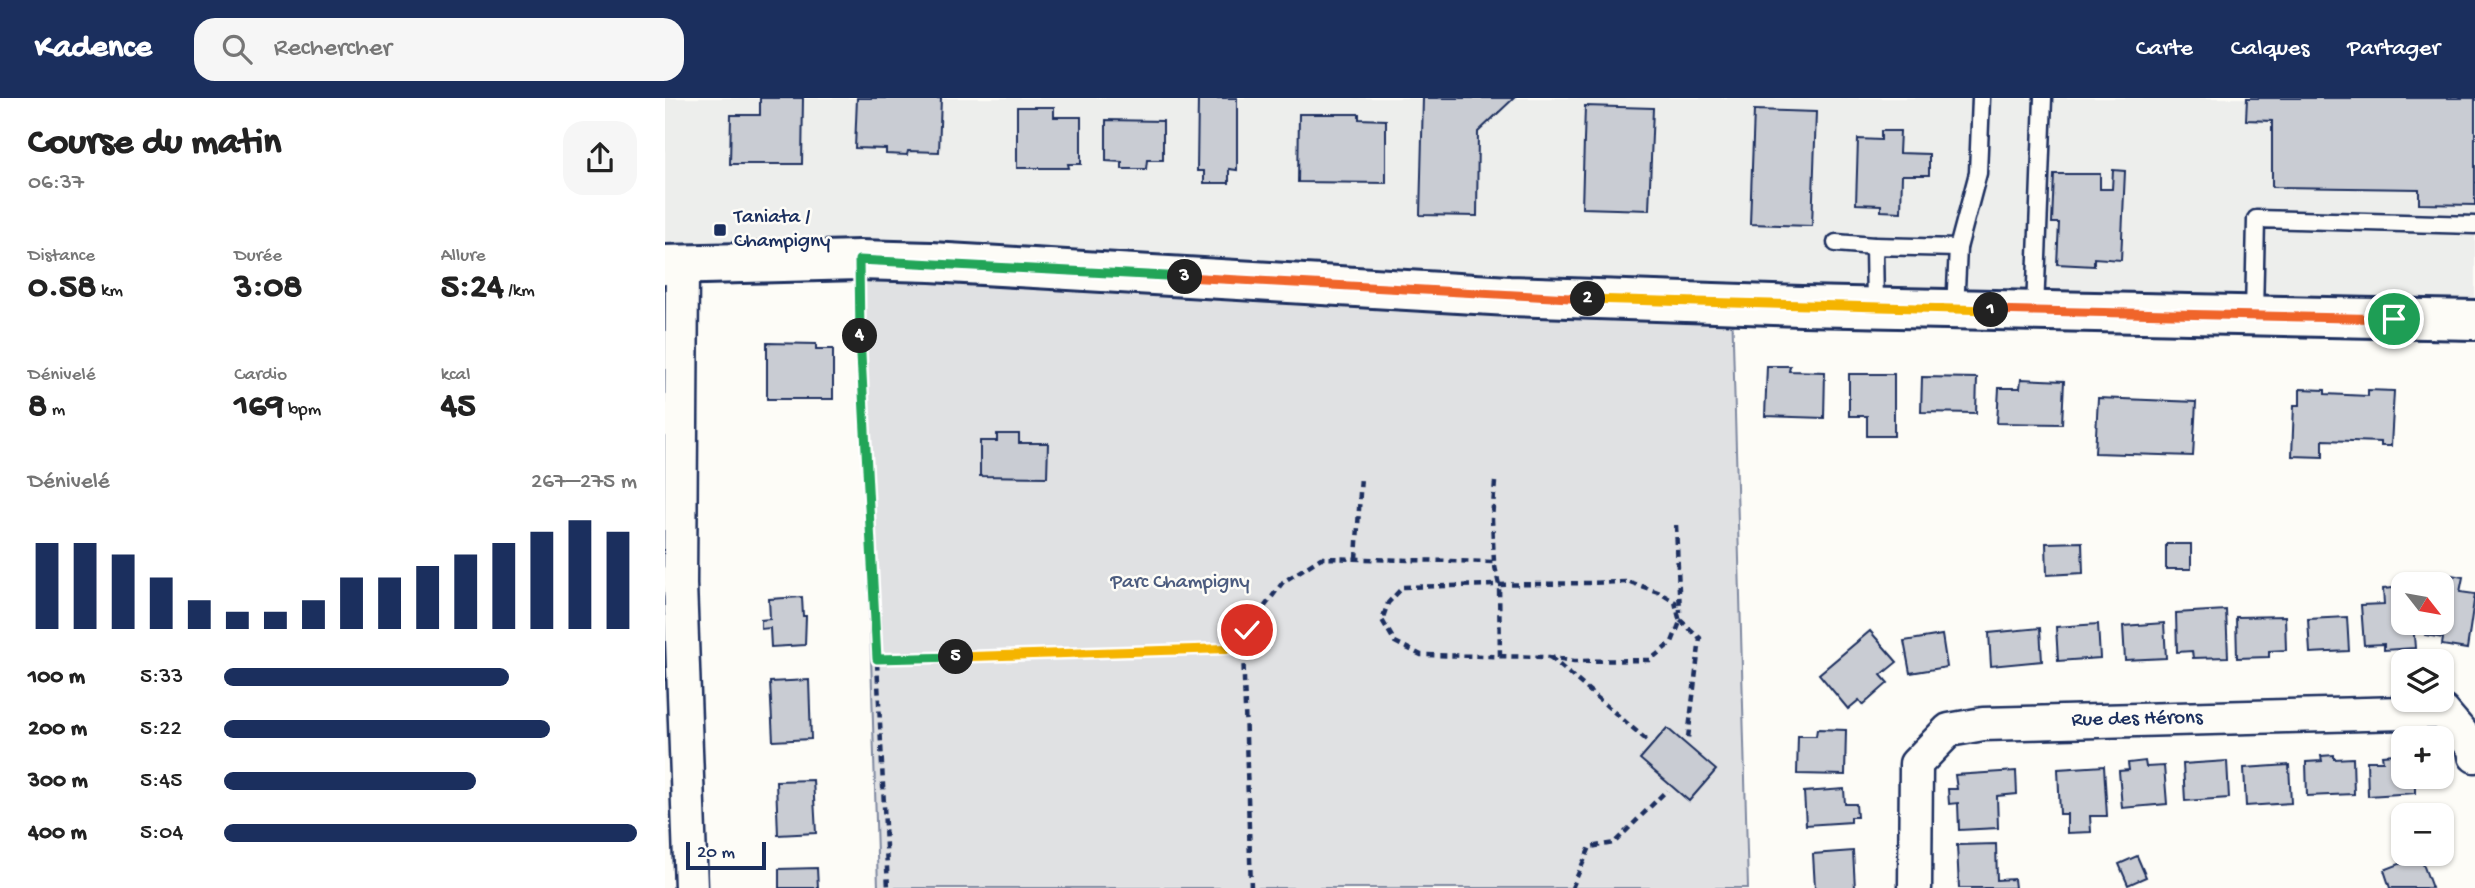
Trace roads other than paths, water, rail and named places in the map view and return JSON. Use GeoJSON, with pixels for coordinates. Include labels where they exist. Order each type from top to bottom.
{"type":"FeatureCollection","features":[{"type":"Feature","properties":{"kind":"main road"},"geometry":{"type":"LineString","coordinates":[[674,266],[859,260],[1509,296],[2475,320]]}},
{"type":"Feature","properties":{"kind":"street"},"geometry":{"type":"LineString","coordinates":[[674,266],[673,584],[691,888]]}},
{"type":"Feature","properties":{"kind":"street","name":"Rue des Hérons"},"geometry":{"type":"LineString","coordinates":[[1915,888],[1916,764],[1949,730],[1983,724],[2443,712],[2474,748],[2475,755]]}},
{"type":"Feature","properties":{"kind":"lane"},"geometry":{"type":"LineString","coordinates":[[1955,309],[1958,248],[1978,173],[1981,98]]}},
{"type":"Feature","properties":{"kind":"lane"},"geometry":{"type":"LineString","coordinates":[[2035,311],[2043,98]]}},
{"type":"Feature","properties":{"kind":"lane"},"geometry":{"type":"LineString","coordinates":[[2254,316],[2256,219],[2475,225]]}},
{"type":"Feature","properties":{"kind":"lane"},"geometry":{"type":"LineString","coordinates":[[1836,243],[1958,248]]}},
{"type":"Feature","properties":{"kind":"lane"},"geometry":{"type":"LineString","coordinates":[[1874,246],[1875,306]]}},
{"type":"Feature","properties":{"kind":"place","name":"Taniata / Champigny"},"geometry":{"type":"Point","coordinates":[720,230]}},
{"type":"Feature","properties":{"kind":"park label","name":"Parc Champigny"},"geometry":{"type":"Point","coordinates":[1180,583]}}]}
